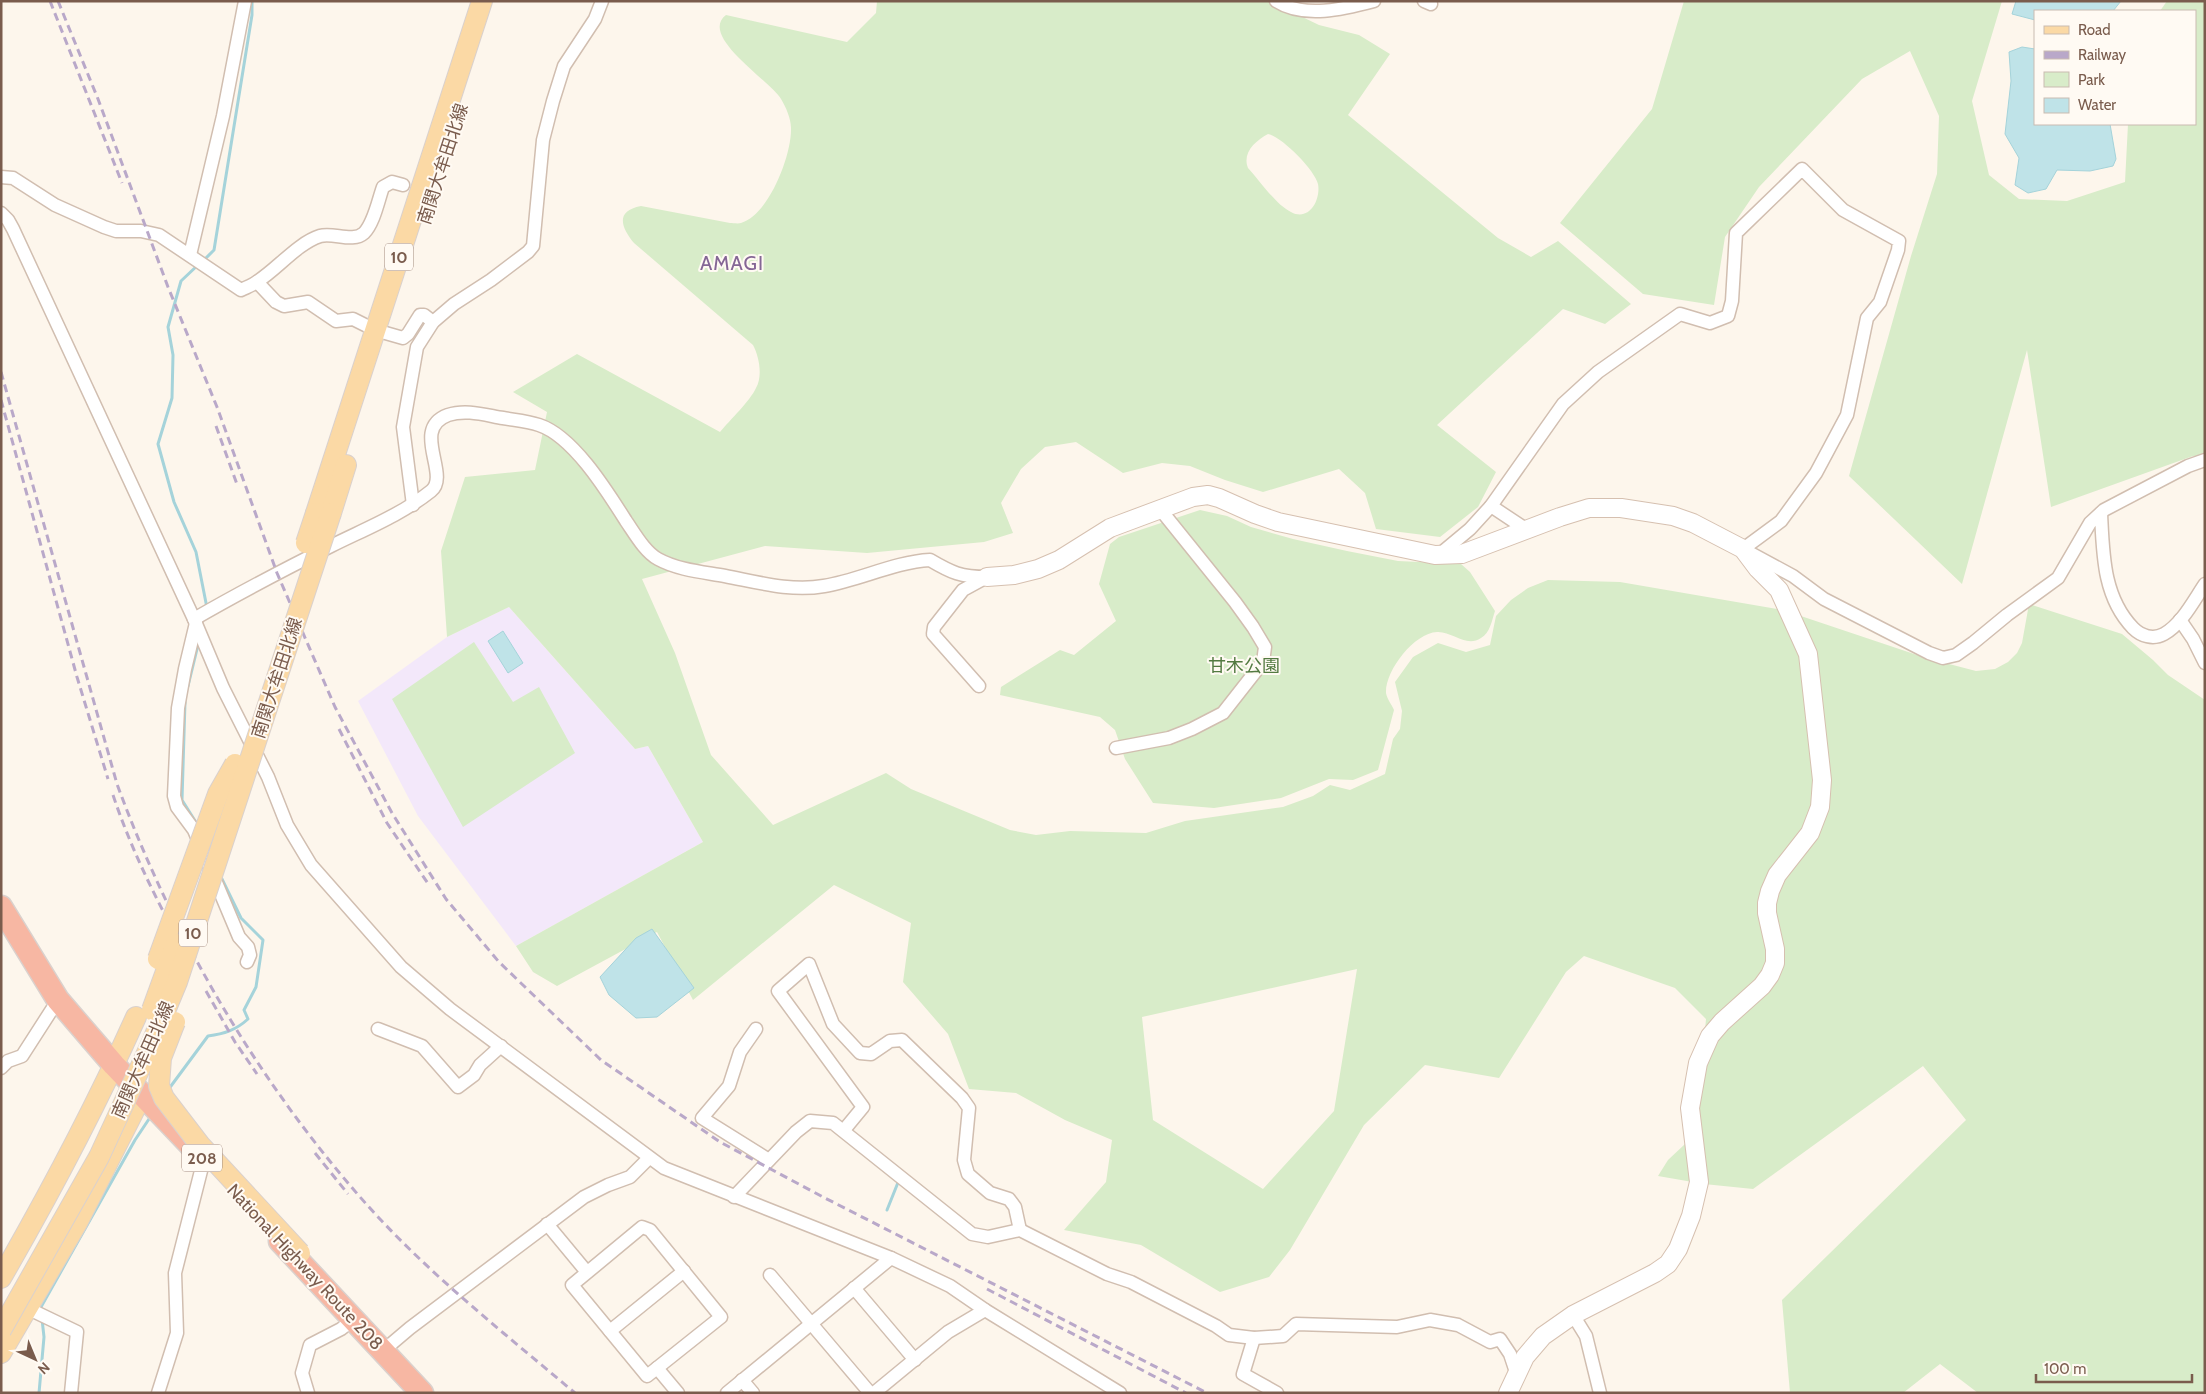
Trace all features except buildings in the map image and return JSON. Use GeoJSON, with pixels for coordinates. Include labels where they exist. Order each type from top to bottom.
{"type":"FeatureCollection","features":[{"type":"Feature","properties":{"kind":"highway","name":"National Highway Route 208"},"geometry":{"type":"LineString","coordinates":[[1,907],[58,1000],[114,1065],[384,1350],[422,1393]]}},
{"type":"Feature","properties":{"kind":"main road","name":"南関大牟田北線"},"geometry":{"type":"LineString","coordinates":[[382,332],[482,1]]}},
{"type":"Feature","properties":{"kind":"main road","name":"南関大牟田北線"},"geometry":{"type":"LineString","coordinates":[[1,1330],[99,1157],[153,1040],[177,982],[230,820],[323,513],[382,332],[496,1]]}},
{"type":"Feature","properties":{"kind":"main road","name":"南関大牟田北線"},"geometry":{"type":"LineString","coordinates":[[1,1303],[79,1169],[119,1089],[153,1007],[185,920],[235,764],[323,513]]}},
{"type":"Feature","properties":{"kind":"main road"},"geometry":{"type":"LineString","coordinates":[[1,1278],[41,1210],[136,1017],[218,794],[235,764]]}},
{"type":"Feature","properties":{"kind":"main road"},"geometry":{"type":"LineString","coordinates":[[230,820],[202,938],[184,997],[161,1058],[159,1086],[173,1112],[200,1145],[300,1253],[350,1316]]}},
{"type":"Feature","properties":{"kind":"main road"},"geometry":{"type":"LineString","coordinates":[[1,1353],[77,1223],[142,1095]]}},
{"type":"Feature","properties":{"kind":"street"},"geometry":{"type":"LineString","coordinates":[[190,255],[223,116],[246,1]]}},
{"type":"Feature","properties":{"kind":"street"},"geometry":{"type":"LineString","coordinates":[[413,505],[402,427],[417,347],[433,322],[454,304],[492,280],[528,252],[532,246],[543,140],[553,101],[564,66],[595,19],[602,1]]}},
{"type":"Feature","properties":{"kind":"street"},"geometry":{"type":"LineString","coordinates":[[1276,1],[1287,8],[1306,11],[1351,7],[1374,1]]}},
{"type":"Feature","properties":{"kind":"street"},"geometry":{"type":"LineString","coordinates":[[1440,554],[1470,529],[1490,506],[1563,404],[1598,372],[1680,314],[1710,323],[1728,316],[1732,301],[1736,232],[1802,169],[1843,210],[1899,241],[1898,250],[1880,302],[1867,318],[1847,416],[1816,473],[1781,521],[1743,549]]}},
{"type":"Feature","properties":{"kind":"street"},"geometry":{"type":"LineString","coordinates":[[1,176],[13,178],[55,204],[104,227],[116,231],[147,232],[159,236],[241,290],[257,282],[308,242],[319,236],[332,234],[352,238],[360,236],[366,232],[382,187],[392,182],[403,185]]}},
{"type":"Feature","properties":{"kind":"street"},"geometry":{"type":"LineString","coordinates":[[1,213],[13,229],[195,621],[223,688],[268,778],[287,825],[311,866],[401,967],[450,1009],[664,1168],[891,1258],[950,1286],[985,1310],[1120,1393]]}},
{"type":"Feature","properties":{"kind":"street"},"geometry":{"type":"LineString","coordinates":[[257,282],[276,302],[284,306],[308,302],[336,320],[353,319],[382,332],[403,338],[408,334],[420,315],[424,315],[433,322]]}},
{"type":"Feature","properties":{"kind":"street"},"geometry":{"type":"LineString","coordinates":[[247,962],[250,954],[248,947],[239,937],[194,830],[177,807],[174,796],[178,708],[184,669],[195,621],[271,575],[413,505],[435,489],[438,479],[431,440],[434,428],[438,421],[456,413],[472,413],[538,425],[556,433],[571,446],[612,498],[640,541],[657,559],[691,570],[799,588],[824,586],[930,560],[953,574],[966,577],[1014,575],[1038,569],[1059,560],[1110,528],[1193,497],[1208,495],[1278,522],[1434,555],[1462,554],[1589,508],[1621,508],[1674,516],[1693,524],[1793,576],[1833,603],[1929,654],[1943,658],[1956,655],[2058,578],[2090,523],[2101,513],[2130,495],[2188,466],[2205,460]]}},
{"type":"Feature","properties":{"kind":"street"},"geometry":{"type":"LineString","coordinates":[[1490,506],[1527,530]]}},
{"type":"Feature","properties":{"kind":"street"},"geometry":{"type":"LineString","coordinates":[[1116,748],[1169,738],[1223,713],[1263,662],[1264,647],[1253,627],[1160,509]]}},
{"type":"Feature","properties":{"kind":"street"},"geometry":{"type":"LineString","coordinates":[[2101,513],[2103,561],[2115,603],[2121,616],[2144,636],[2153,637],[2164,634],[2180,620],[2205,584]]}},
{"type":"Feature","properties":{"kind":"street"},"geometry":{"type":"LineString","coordinates":[[1508,1393],[1524,1357],[1543,1336],[1573,1315],[1655,1273],[1668,1264],[1678,1249],[1691,1216],[1699,1182],[1690,1108],[1698,1063],[1710,1036],[1722,1022],[1762,986],[1770,975],[1775,963],[1775,948],[1767,912],[1770,891],[1777,875],[1810,833],[1820,807],[1822,780],[1808,654],[1779,590],[1758,569],[1743,549]]}},
{"type":"Feature","properties":{"kind":"street"},"geometry":{"type":"LineString","coordinates":[[979,686],[933,634],[934,627],[964,590],[987,577]]}},
{"type":"Feature","properties":{"kind":"street"},"geometry":{"type":"LineString","coordinates":[[2180,620],[2205,663]]}},
{"type":"Feature","properties":{"kind":"street"},"geometry":{"type":"LineString","coordinates":[[844,1130],[863,1107],[778,991],[809,964],[833,1024],[860,1053],[871,1054],[890,1041],[902,1040],[962,1098],[969,1108],[964,1160],[968,1174],[990,1194],[1009,1199],[1015,1207],[1020,1230]]}},
{"type":"Feature","properties":{"kind":"street"},"geometry":{"type":"LineString","coordinates":[[1,1068],[8,1061],[22,1056],[58,1000]]}},
{"type":"Feature","properties":{"kind":"street"},"geometry":{"type":"LineString","coordinates":[[378,1029],[422,1046],[458,1087],[474,1075],[480,1065],[501,1046]]}},
{"type":"Feature","properties":{"kind":"street"},"geometry":{"type":"LineString","coordinates":[[756,1029],[740,1052],[729,1086],[702,1118],[769,1160]]}},
{"type":"Feature","properties":{"kind":"street"},"geometry":{"type":"LineString","coordinates":[[734,1197],[796,1132],[810,1121],[833,1123],[972,1234],[988,1237],[1020,1230],[1107,1274],[1131,1282],[1216,1326],[1229,1335],[1254,1338],[1283,1336],[1296,1324],[1397,1327],[1430,1320],[1458,1325],[1490,1342],[1500,1339],[1510,1354],[1516,1372]]}},
{"type":"Feature","properties":{"kind":"street"},"geometry":{"type":"LineString","coordinates":[[384,1350],[410,1328],[547,1224],[584,1198],[608,1185],[630,1177],[649,1158]]}},
{"type":"Feature","properties":{"kind":"street"},"geometry":{"type":"LineString","coordinates":[[158,1393],[177,1333],[175,1273],[204,1159]]}},
{"type":"Feature","properties":{"kind":"street"},"geometry":{"type":"LineString","coordinates":[[547,1224],[586,1271]]}},
{"type":"Feature","properties":{"kind":"street"},"geometry":{"type":"LineString","coordinates":[[642,1227],[650,1230],[721,1317],[647,1376],[572,1284],[586,1271],[642,1227]]}},
{"type":"Feature","properties":{"kind":"street"},"geometry":{"type":"LineString","coordinates":[[727,1393],[891,1258]]}},
{"type":"Feature","properties":{"kind":"street"},"geometry":{"type":"LineString","coordinates":[[610,1331],[684,1271]]}},
{"type":"Feature","properties":{"kind":"street"},"geometry":{"type":"LineString","coordinates":[[770,1275],[870,1393]]}},
{"type":"Feature","properties":{"kind":"street"},"geometry":{"type":"LineString","coordinates":[[854,1288],[915,1360]]}},
{"type":"Feature","properties":{"kind":"street"},"geometry":{"type":"LineString","coordinates":[[27,1308],[77,1332],[71,1393]]}},
{"type":"Feature","properties":{"kind":"street"},"geometry":{"type":"LineString","coordinates":[[874,1393],[948,1332],[985,1310]]}},
{"type":"Feature","properties":{"kind":"street"},"geometry":{"type":"LineString","coordinates":[[1573,1315],[1586,1336],[1600,1393]]}},
{"type":"Feature","properties":{"kind":"street"},"geometry":{"type":"LineString","coordinates":[[308,1393],[302,1373],[310,1345],[341,1329],[350,1316]]}},
{"type":"Feature","properties":{"kind":"street"},"geometry":{"type":"LineString","coordinates":[[1254,1338],[1243,1374],[1277,1393]]}},
{"type":"Feature","properties":{"kind":"street"},"geometry":{"type":"LineString","coordinates":[[657,1368],[678,1393]]}},
{"type":"Feature","properties":{"kind":"street"},"geometry":{"type":"LineString","coordinates":[[742,1380],[752,1393]]}},
{"type":"Feature","properties":{"kind":"shaded area"},"geometry":{"type":"Polygon","coordinates":[[[509,607],[635,749],[648,746],[703,842],[516,946],[418,816],[358,701],[447,637],[509,607]]]}},
{"type":"Feature","properties":{"kind":"green space"},"geometry":{"type":"Polygon","coordinates":[[[877,1],[1269,1],[1319,25],[1359,35],[1390,54],[1348,115],[1498,238],[1531,257],[1558,241],[1631,304],[1605,324],[1563,309],[1437,425],[1496,472],[1478,507],[1440,537],[1376,529],[1365,493],[1339,469],[1263,492],[1190,466],[1162,463],[1123,473],[1076,442],[1045,447],[1021,469],[1001,503],[1013,533],[984,542],[867,553],[765,546],[642,579],[675,653],[711,755],[773,825],[886,773],[911,789],[1010,830],[1036,835],[1070,831],[1146,833],[1185,821],[1283,807],[1313,796],[1330,785],[1350,790],[1385,774],[1393,739],[1400,729],[1402,711],[1395,682],[1413,657],[1438,643],[1466,652],[1490,645],[1496,616],[1511,600],[1528,588],[1548,580],[1620,582],[1783,610],[1926,658],[1976,671],[1995,669],[2008,662],[2017,653],[2022,643],[2029,604],[2122,634],[2168,675],[2205,700],[2205,1393],[1978,1393],[1940,1364],[1903,1393],[1790,1393],[1782,1300],[1966,1120],[1923,1066],[1753,1189],[1704,1184],[1658,1176],[1668,1160],[1685,1144],[1691,1129],[1699,1097],[1706,1019],[1675,988],[1584,956],[1566,972],[1499,1078],[1425,1065],[1364,1125],[1290,1250],[1269,1277],[1220,1292],[1141,1245],[1064,1230],[1106,1182],[1112,1140],[1065,1120],[1016,1093],[969,1089],[948,1034],[903,982],[911,923],[834,885],[693,1000],[657,932],[557,986],[533,972],[516,946],[703,842],[648,746],[635,749],[509,607],[447,637],[441,551],[465,477],[535,470],[547,412],[513,392],[577,354],[720,432],[740,410],[753,393],[759,378],[758,360],[753,345],[634,243],[624,226],[624,216],[633,208],[641,206],[730,223],[740,223],[751,218],[761,208],[777,182],[788,153],[791,128],[789,117],[783,102],[775,91],[728,46],[721,34],[720,24],[726,15],[847,42],[876,13],[877,1]],[[1268,134],[1254,144],[1248,152],[1248,168],[1285,209],[1297,214],[1308,212],[1316,203],[1318,197],[1316,178],[1289,147],[1268,134]],[[1357,969],[1142,1017],[1153,1120],[1263,1189],[1334,1111],[1357,969]]]}},
{"type":"Feature","properties":{"kind":"green space"},"geometry":{"type":"Polygon","coordinates":[[[1684,1],[2002,1],[1972,101],[1989,175],[2019,199],[2067,201],[2125,182],[2128,125],[2196,125],[2196,10],[2161,10],[2167,1],[2205,1],[2205,459],[2193,456],[2051,507],[2027,350],[1962,584],[1849,476],[1911,256],[1937,174],[1939,116],[1910,51],[1862,79],[1759,187],[1725,237],[1714,305],[1643,294],[1560,223],[1652,109],[1684,1]]]}},
{"type":"Feature","properties":{"kind":"green space","name":"甘木公園"},"geometry":{"type":"Polygon","coordinates":[[[1200,510],[1227,516],[1251,527],[1293,539],[1398,561],[1461,564],[1470,572],[1495,611],[1489,630],[1484,636],[1475,641],[1464,640],[1443,632],[1428,634],[1410,646],[1402,655],[1390,674],[1387,684],[1386,693],[1394,710],[1378,770],[1353,780],[1329,779],[1281,798],[1214,808],[1153,803],[1125,759],[1115,730],[1100,717],[1000,695],[1001,687],[1060,650],[1074,655],[1116,621],[1099,584],[1110,544],[1119,537],[1200,510]]]}},
{"type":"Feature","properties":{"kind":"green space"},"geometry":{"type":"Polygon","coordinates":[[[474,642],[513,702],[539,687],[575,753],[463,827],[392,699],[474,642]]]}},
{"type":"Feature","properties":{"kind":"water"},"geometry":{"type":"Polygon","coordinates":[[[2016,1],[2121,1],[2114,10],[2034,10],[2034,20],[2012,14],[2016,1]]]}},
{"type":"Feature","properties":{"kind":"water"},"geometry":{"type":"Polygon","coordinates":[[[2022,47],[2034,49],[2034,125],[2110,125],[2116,159],[2113,166],[2090,171],[2057,170],[2046,189],[2028,193],[2015,185],[2019,158],[2005,134],[2011,81],[2009,52],[2022,47]]]}},
{"type":"Feature","properties":{"kind":"water"},"geometry":{"type":"Polygon","coordinates":[[[503,631],[523,663],[508,673],[488,641],[503,631]]]}},
{"type":"Feature","properties":{"kind":"water"},"geometry":{"type":"Polygon","coordinates":[[[652,929],[694,988],[657,1017],[636,1018],[609,995],[600,977],[636,938],[652,929]]]}},
{"type":"Feature","properties":{"kind":"waterway"},"geometry":{"type":"LineString","coordinates":[[204,260],[214,250],[252,15],[252,1]]}},
{"type":"Feature","properties":{"kind":"waterway"},"geometry":{"type":"LineString","coordinates":[[199,264],[181,281],[168,327],[173,355],[172,398],[158,444],[174,502],[196,552],[207,608]]}},
{"type":"Feature","properties":{"kind":"waterway"},"geometry":{"type":"LineString","coordinates":[[188,686],[199,641]]}},
{"type":"Feature","properties":{"kind":"waterway"},"geometry":{"type":"LineString","coordinates":[[185,702],[182,800],[197,824]]}},
{"type":"Feature","properties":{"kind":"waterway"},"geometry":{"type":"LineString","coordinates":[[168,1090],[208,1036],[230,1031],[248,1019],[244,1010],[256,987],[263,940],[241,918],[220,875]]}},
{"type":"Feature","properties":{"kind":"waterway"},"geometry":{"type":"LineString","coordinates":[[41,1310],[135,1140],[151,1116]]}},
{"type":"Feature","properties":{"kind":"waterway"},"geometry":{"type":"LineString","coordinates":[[887,1210],[899,1180]]}},
{"type":"Feature","properties":{"kind":"waterway"},"geometry":{"type":"LineString","coordinates":[[39,1393],[44,1337],[42,1319]]}},
{"type":"Feature","properties":{"kind":"railway"},"geometry":{"type":"LineString","coordinates":[[50,1],[122,183]]}},
{"type":"Feature","properties":{"kind":"railway"},"geometry":{"type":"LineString","coordinates":[[58,1],[98,99],[168,287],[217,407],[277,573],[335,707],[392,813],[446,899],[499,962],[601,1060],[720,1142],[823,1197],[1207,1393]]}},
{"type":"Feature","properties":{"kind":"railway"},"geometry":{"type":"LineString","coordinates":[[1,372],[117,784],[139,841],[192,953],[255,1059],[328,1159],[368,1206],[442,1280],[575,1393]]}},
{"type":"Feature","properties":{"kind":"railway"},"geometry":{"type":"LineString","coordinates":[[1,400],[77,677],[108,779]]}},
{"type":"Feature","properties":{"kind":"railway"},"geometry":{"type":"LineString","coordinates":[[216,426],[238,487]]}},
{"type":"Feature","properties":{"kind":"railway"},"geometry":{"type":"LineString","coordinates":[[339,729],[387,823],[429,885]]}},
{"type":"Feature","properties":{"kind":"railway"},"geometry":{"type":"LineString","coordinates":[[113,795],[129,839],[148,881],[191,963]]}},
{"type":"Feature","properties":{"kind":"railway"},"geometry":{"type":"LineString","coordinates":[[206,991],[235,1042],[257,1074]]}},
{"type":"Feature","properties":{"kind":"railway"},"geometry":{"type":"LineString","coordinates":[[315,1153],[348,1194]]}},
{"type":"Feature","properties":{"kind":"railway"},"geometry":{"type":"LineString","coordinates":[[987,1289],[1186,1393]]}},
{"type":"Feature","properties":{"kind":"district","name":"AMAGI"},"geometry":{"type":"Point","coordinates":[732,263]}}]}
